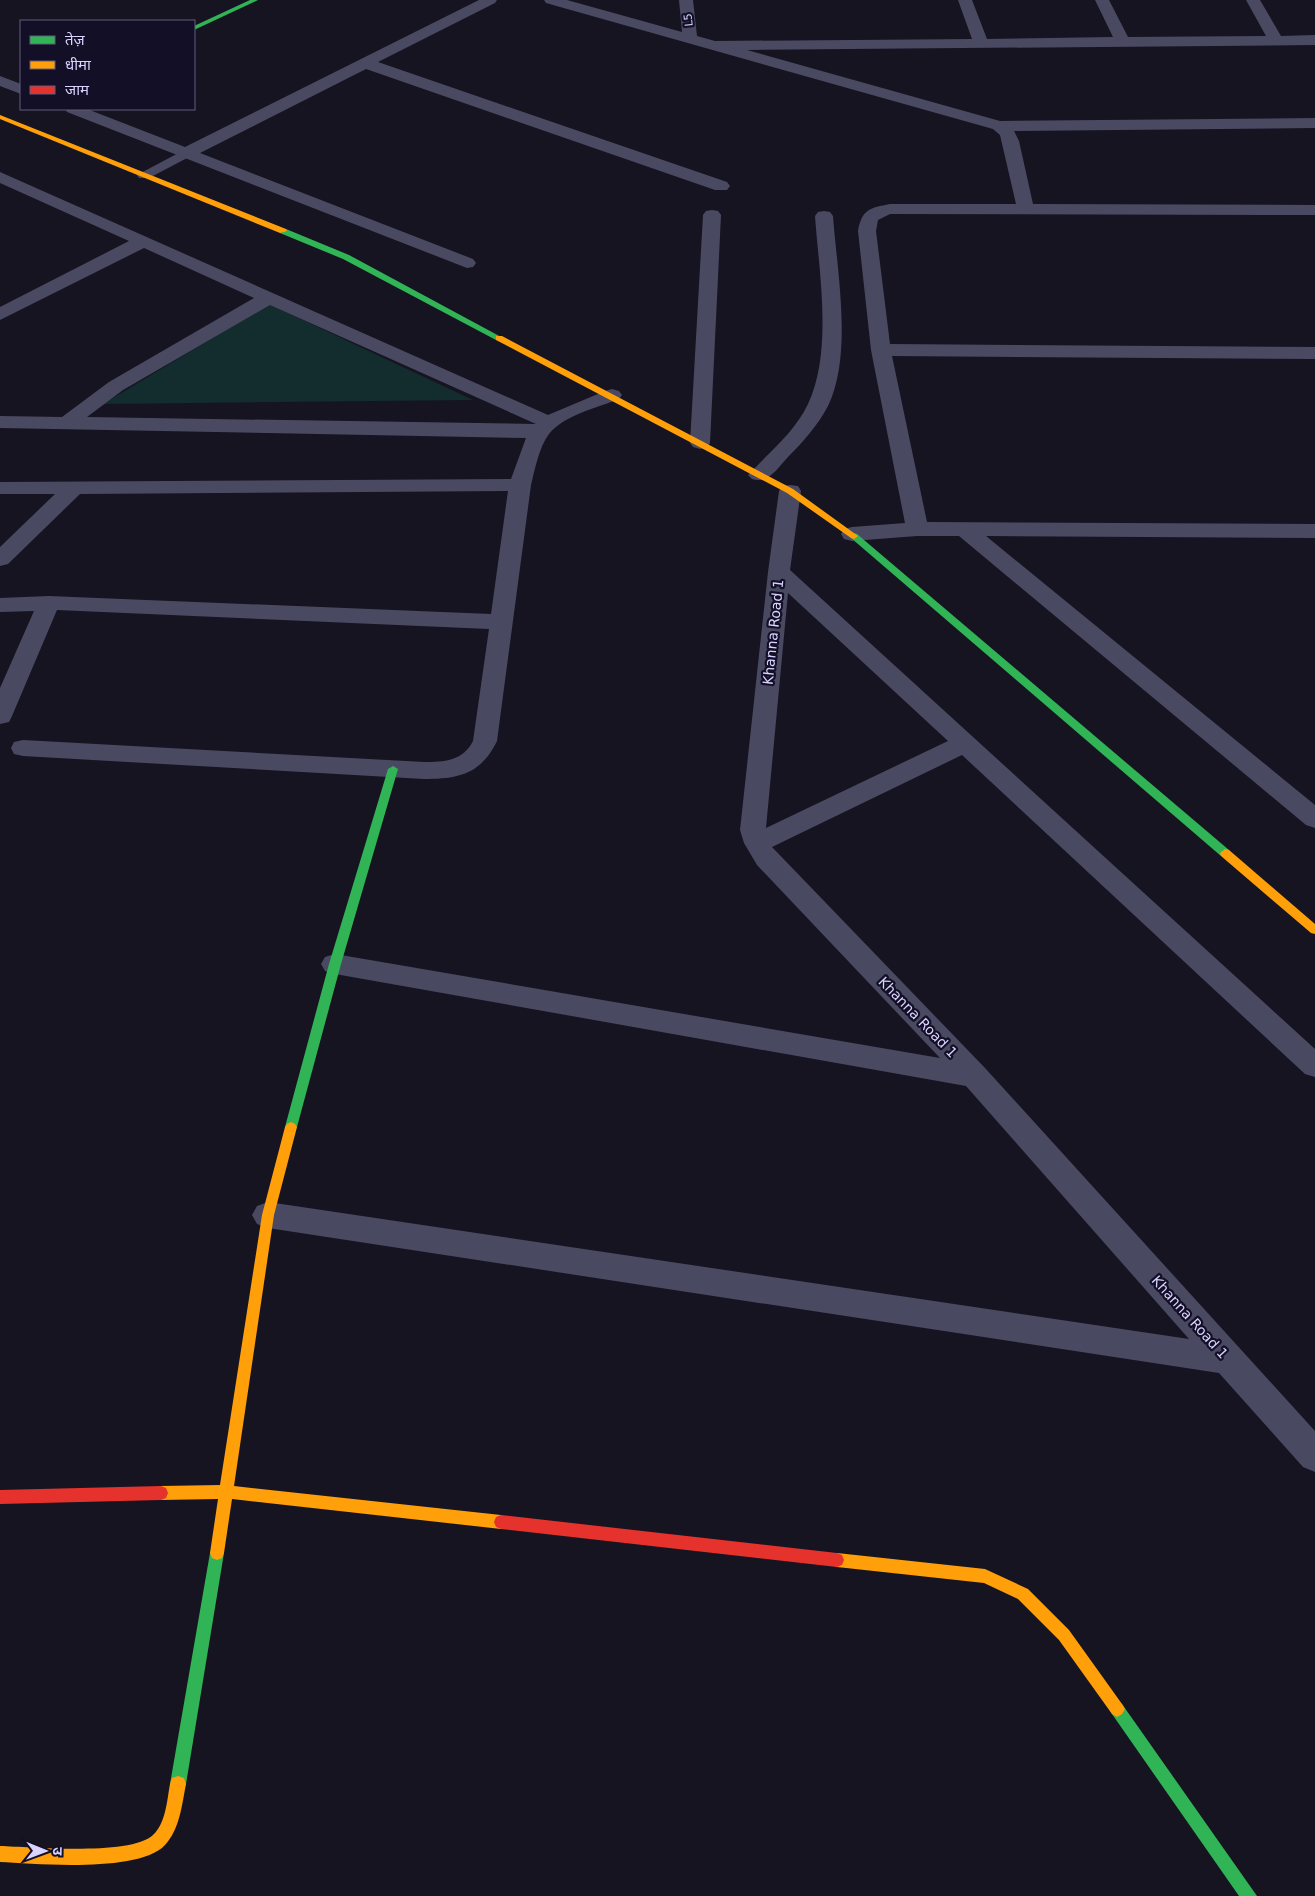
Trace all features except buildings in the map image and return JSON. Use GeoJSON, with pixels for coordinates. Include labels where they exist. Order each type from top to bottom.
{"type":"FeatureCollection","features":[{"type":"Feature","properties":{"kind":"street"},"geometry":{"type":"LineString","coordinates":[[195,28],[253,0]]}},
{"type":"Feature","properties":{"kind":"street"},"geometry":{"type":"LineString","coordinates":[[186,153],[490,0]]}},
{"type":"Feature","properties":{"kind":"street"},"geometry":{"type":"LineString","coordinates":[[551,0],[999,126],[1315,123]]}},
{"type":"Feature","properties":{"kind":"street","name":"L5"},"geometry":{"type":"LineString","coordinates":[[686,0],[690,40]]}},
{"type":"Feature","properties":{"kind":"street"},"geometry":{"type":"LineString","coordinates":[[965,0],[982,44]]}},
{"type":"Feature","properties":{"kind":"street"},"geometry":{"type":"LineString","coordinates":[[1102,0],[1123,42]]}},
{"type":"Feature","properties":{"kind":"street"},"geometry":{"type":"LineString","coordinates":[[1253,0],[1276,40]]}},
{"type":"Feature","properties":{"kind":"street"},"geometry":{"type":"LineString","coordinates":[[711,46],[1315,40]]}},
{"type":"Feature","properties":{"kind":"street"},"geometry":{"type":"LineString","coordinates":[[365,63],[721,186]]}},
{"type":"Feature","properties":{"kind":"street"},"geometry":{"type":"LineString","coordinates":[[0,81],[20,89]]}},
{"type":"Feature","properties":{"kind":"street"},"geometry":{"type":"LineString","coordinates":[[0,116],[14,108]]}},
{"type":"Feature","properties":{"kind":"street"},"geometry":{"type":"LineString","coordinates":[[76,110],[467,263]]}},
{"type":"Feature","properties":{"kind":"street"},"geometry":{"type":"LineString","coordinates":[[0,116],[346,257],[612,395],[790,492],[852,534],[1315,930]]}},
{"type":"Feature","properties":{"kind":"street"},"geometry":{"type":"LineString","coordinates":[[999,126],[1007,133],[1011,141],[1026,210]]}},
{"type":"Feature","properties":{"kind":"street"},"geometry":{"type":"LineString","coordinates":[[0,177],[269,297],[545,428]]}},
{"type":"Feature","properties":{"kind":"street"},"geometry":{"type":"LineString","coordinates":[[917,529],[881,350],[867,231],[869,218],[877,212],[890,210],[1315,210]]}},
{"type":"Feature","properties":{"kind":"street"},"geometry":{"type":"LineString","coordinates":[[700,443],[712,215]]}},
{"type":"Feature","properties":{"kind":"street"},"geometry":{"type":"LineString","coordinates":[[760,475],[800,431],[818,404],[826,381],[830,357],[829,294],[824,216]]}},
{"type":"Feature","properties":{"kind":"street"},"geometry":{"type":"LineString","coordinates":[[0,314],[144,241]]}},
{"type":"Feature","properties":{"kind":"street"},"geometry":{"type":"LineString","coordinates":[[67,423],[116,386],[269,297]]}},
{"type":"Feature","properties":{"kind":"street"},"geometry":{"type":"LineString","coordinates":[[881,350],[1315,353]]}},
{"type":"Feature","properties":{"kind":"street"},"geometry":{"type":"LineString","coordinates":[[0,422],[545,428],[612,395]]}},
{"type":"Feature","properties":{"kind":"street"},"geometry":{"type":"LineString","coordinates":[[22,748],[393,769],[449,770],[463,766],[475,758],[485,741],[520,485],[545,428]]}},
{"type":"Feature","properties":{"kind":"street"},"geometry":{"type":"LineString","coordinates":[[0,488],[520,485]]}},
{"type":"Feature","properties":{"kind":"street"},"geometry":{"type":"LineString","coordinates":[[0,559],[74,488]]}},
{"type":"Feature","properties":{"kind":"street","name":"Khanna Road 1"},"geometry":{"type":"LineString","coordinates":[[790,492],[779,572],[753,830],[757,843],[766,858],[975,1076],[1315,1456]]}},
{"type":"Feature","properties":{"kind":"street"},"geometry":{"type":"LineString","coordinates":[[852,534],[917,529],[1315,531]]}},
{"type":"Feature","properties":{"kind":"street"},"geometry":{"type":"LineString","coordinates":[[964,529],[1315,819]]}},
{"type":"Feature","properties":{"kind":"street"},"geometry":{"type":"LineString","coordinates":[[779,572],[1315,1066]]}},
{"type":"Feature","properties":{"kind":"street"},"geometry":{"type":"LineString","coordinates":[[0,605],[49,604],[502,622]]}},
{"type":"Feature","properties":{"kind":"street"},"geometry":{"type":"LineString","coordinates":[[0,716],[49,604]]}},
{"type":"Feature","properties":{"kind":"street"},"geometry":{"type":"LineString","coordinates":[[757,843],[965,744]]}},
{"type":"Feature","properties":{"kind":"street"},"geometry":{"type":"LineString","coordinates":[[0,1854],[120,1854],[141,1852],[153,1846],[166,1832],[173,1811],[228,1492],[268,1215],[336,964],[393,769]]}},
{"type":"Feature","properties":{"kind":"street"},"geometry":{"type":"LineString","coordinates":[[336,964],[975,1076]]}},
{"type":"Feature","properties":{"kind":"street"},"geometry":{"type":"LineString","coordinates":[[268,1215],[1227,1359]]}},
{"type":"Feature","properties":{"kind":"street"},"geometry":{"type":"LineString","coordinates":[[0,1497],[228,1492],[985,1576],[1023,1594],[1064,1634],[1249,1896]]}},
{"type":"Feature","properties":{"kind":"lane"},"geometry":{"type":"LineString","coordinates":[[144,175],[186,153]]}},
{"type":"Feature","properties":{"kind":"green space"},"geometry":{"type":"Polygon","coordinates":[[[269,304],[473,400],[103,404],[269,304]]]}},
{"type":"Feature","properties":{"kind":"traffic: fast"},"geometry":{"type":"LineString","coordinates":[[195,28],[255,0]]}},
{"type":"Feature","properties":{"kind":"traffic: fast"},"geometry":{"type":"LineString","coordinates":[[283,231],[346,257],[499,338]]}},
{"type":"Feature","properties":{"kind":"traffic: fast"},"geometry":{"type":"LineString","coordinates":[[854,536],[1225,853]]}},
{"type":"Feature","properties":{"kind":"traffic: fast"},"geometry":{"type":"LineString","coordinates":[[291,1127],[335,964],[393,769]]}},
{"type":"Feature","properties":{"kind":"traffic: fast"},"geometry":{"type":"LineString","coordinates":[[178,1784],[217,1553]]}},
{"type":"Feature","properties":{"kind":"traffic: fast"},"geometry":{"type":"LineString","coordinates":[[1117,1709],[1249,1896]]}},
{"type":"Feature","properties":{"kind":"traffic: slow"},"geometry":{"type":"LineString","coordinates":[[0,117],[283,231]]}},
{"type":"Feature","properties":{"kind":"traffic: slow"},"geometry":{"type":"LineString","coordinates":[[499,338],[790,491],[854,536]]}},
{"type":"Feature","properties":{"kind":"traffic: slow"},"geometry":{"type":"LineString","coordinates":[[1225,853],[1315,930]]}},
{"type":"Feature","properties":{"kind":"traffic: slow"},"geometry":{"type":"LineString","coordinates":[[217,1553],[268,1215],[291,1127]]}},
{"type":"Feature","properties":{"kind":"traffic: slow"},"geometry":{"type":"LineString","coordinates":[[161,1493],[228,1492],[501,1522]]}},
{"type":"Feature","properties":{"kind":"traffic: slow"},"geometry":{"type":"LineString","coordinates":[[837,1560],[985,1576],[1023,1594],[1064,1635],[1117,1709]]}},
{"type":"Feature","properties":{"kind":"traffic: slow"},"geometry":{"type":"LineString","coordinates":[[0,1854],[83,1856],[107,1855],[146,1848],[158,1841],[163,1835],[172,1814],[178,1784]]}},
{"type":"Feature","properties":{"kind":"traffic: jam"},"geometry":{"type":"LineString","coordinates":[[0,1497],[161,1493]]}},
{"type":"Feature","properties":{"kind":"traffic: jam"},"geometry":{"type":"LineString","coordinates":[[501,1522],[837,1560]]}}]}
